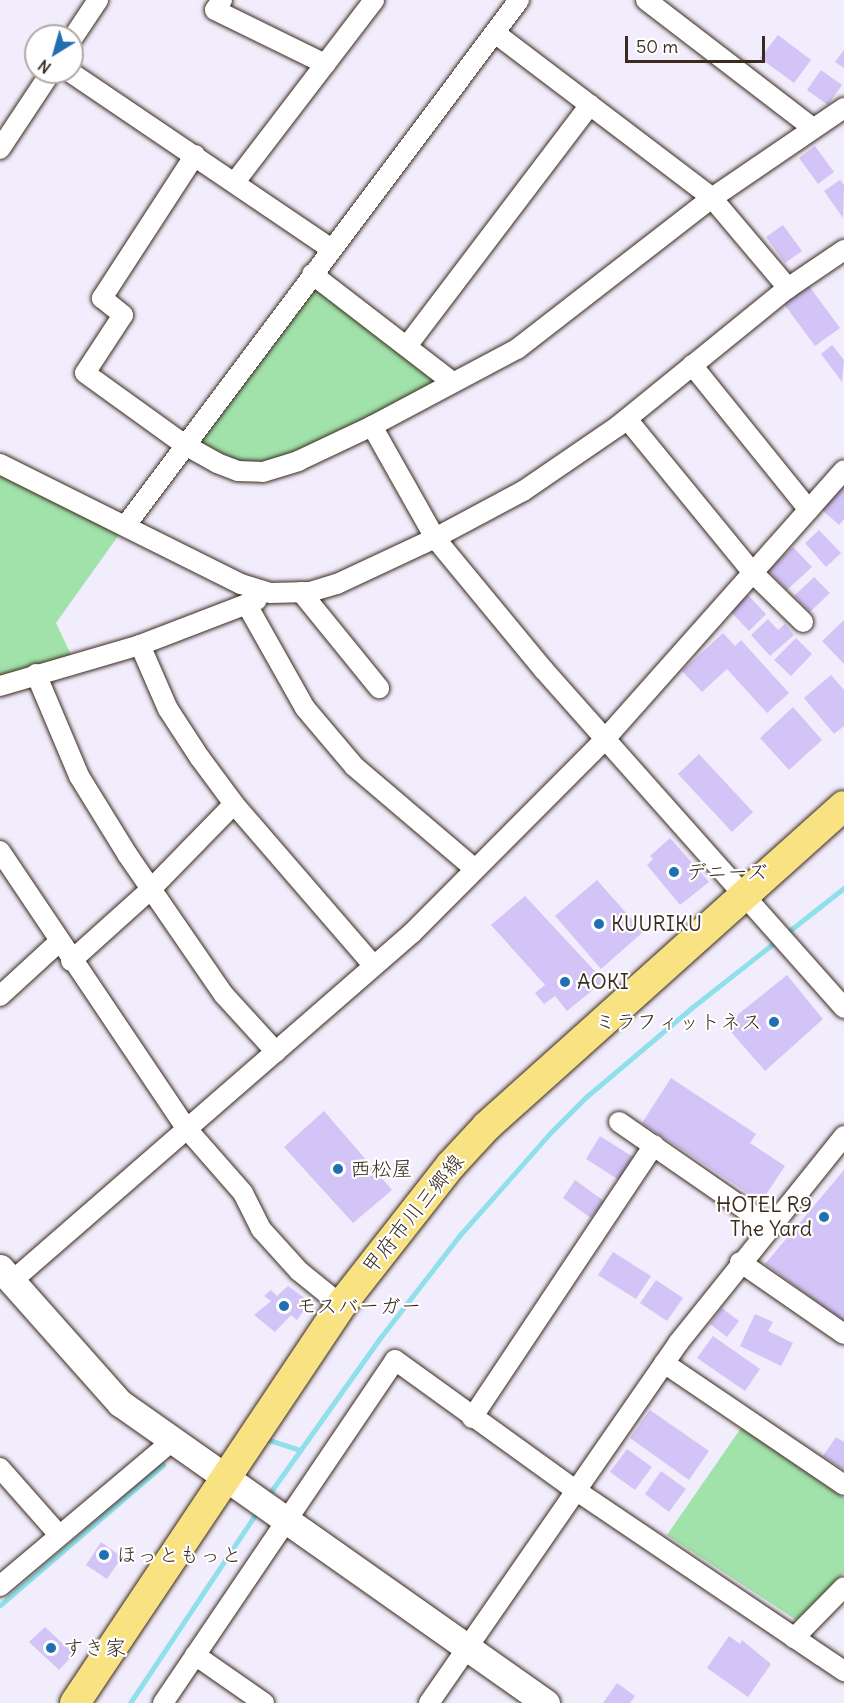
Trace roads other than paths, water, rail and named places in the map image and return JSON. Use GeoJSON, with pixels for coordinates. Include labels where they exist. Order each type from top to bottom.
{"type":"FeatureCollection","features":[{"type":"Feature","properties":{"kind":"main road","name":"甲府市川三郷線"},"geometry":{"type":"LineString","coordinates":[[75,1703],[233,1484],[341,1305],[417,1204],[487,1126],[755,905],[844,806]]}},
{"type":"Feature","properties":{"kind":"street"},"geometry":{"type":"LineString","coordinates":[[82,24],[98,0]]}},
{"type":"Feature","properties":{"kind":"street"},"geometry":{"type":"LineString","coordinates":[[222,0],[214,10],[325,64]]}},
{"type":"Feature","properties":{"kind":"street"},"geometry":{"type":"LineString","coordinates":[[235,182],[374,0]]}},
{"type":"Feature","properties":{"kind":"street"},"geometry":{"type":"LineString","coordinates":[[646,0],[813,128]]}},
{"type":"Feature","properties":{"kind":"street"},"geometry":{"type":"LineString","coordinates":[[126,525],[312,274],[495,33],[513,2]]}},
{"type":"Feature","properties":{"kind":"street"},"geometry":{"type":"LineString","coordinates":[[495,33],[712,198],[788,288]]}},
{"type":"Feature","properties":{"kind":"street"},"geometry":{"type":"LineString","coordinates":[[84,81],[331,249]]}},
{"type":"Feature","properties":{"kind":"street"},"geometry":{"type":"LineString","coordinates":[[0,149],[43,84]]}},
{"type":"Feature","properties":{"kind":"street"},"geometry":{"type":"LineString","coordinates":[[407,346],[590,105]]}},
{"type":"Feature","properties":{"kind":"street"},"geometry":{"type":"LineString","coordinates":[[195,155],[102,298],[123,315],[85,373],[185,445],[238,471],[263,472],[298,461],[372,426],[452,382],[517,350],[712,198],[844,108]]}},
{"type":"Feature","properties":{"kind":"street"},"geometry":{"type":"LineString","coordinates":[[0,464],[241,584],[270,593],[301,592],[337,584],[435,538],[523,491],[627,419],[788,288],[844,250]]}},
{"type":"Feature","properties":{"kind":"street"},"geometry":{"type":"LineString","coordinates":[[312,274],[452,382]]}},
{"type":"Feature","properties":{"kind":"street"},"geometry":{"type":"LineString","coordinates":[[692,365],[809,510]]}},
{"type":"Feature","properties":{"kind":"street"},"geometry":{"type":"LineString","coordinates":[[627,419],[753,573],[803,622]]}},
{"type":"Feature","properties":{"kind":"street"},"geometry":{"type":"LineString","coordinates":[[372,426],[435,538],[606,738],[844,1008]]}},
{"type":"Feature","properties":{"kind":"street"},"geometry":{"type":"LineString","coordinates":[[546,1703],[171,1442],[120,1403],[6,1274],[187,1129],[412,933],[606,738],[844,470]]}},
{"type":"Feature","properties":{"kind":"street"},"geometry":{"type":"LineString","coordinates":[[301,592],[379,688]]}},
{"type":"Feature","properties":{"kind":"street"},"geometry":{"type":"LineString","coordinates":[[0,686],[140,645],[247,605],[270,593]]}},
{"type":"Feature","properties":{"kind":"street"},"geometry":{"type":"LineString","coordinates":[[247,605],[305,708],[354,766],[475,869]]}},
{"type":"Feature","properties":{"kind":"street"},"geometry":{"type":"LineString","coordinates":[[140,645],[168,709],[234,804],[373,966]]}},
{"type":"Feature","properties":{"kind":"street"},"geometry":{"type":"LineString","coordinates":[[36,674],[79,776],[224,994],[276,1052]]}},
{"type":"Feature","properties":{"kind":"street"},"geometry":{"type":"LineString","coordinates":[[71,961],[152,888],[234,804]]}},
{"type":"Feature","properties":{"kind":"street"},"geometry":{"type":"LineString","coordinates":[[0,851],[71,961],[187,1129],[243,1193],[261,1228],[299,1271],[341,1305]]}},
{"type":"Feature","properties":{"kind":"street"},"geometry":{"type":"LineString","coordinates":[[0,996],[59,942]]}},
{"type":"Feature","properties":{"kind":"street"},"geometry":{"type":"LineString","coordinates":[[619,1122],[769,1226]]}},
{"type":"Feature","properties":{"kind":"street"},"geometry":{"type":"LineString","coordinates":[[429,1703],[574,1489],[664,1363],[740,1262],[844,1136]]}},
{"type":"Feature","properties":{"kind":"street"},"geometry":{"type":"LineString","coordinates":[[472,1418],[654,1146]]}},
{"type":"Feature","properties":{"kind":"street"},"geometry":{"type":"LineString","coordinates":[[740,1262],[844,1334]]}},
{"type":"Feature","properties":{"kind":"street"},"geometry":{"type":"LineString","coordinates":[[163,1703],[283,1518],[395,1360],[472,1418],[574,1489],[844,1671]]}},
{"type":"Feature","properties":{"kind":"street"},"geometry":{"type":"LineString","coordinates":[[664,1363],[844,1485]]}},
{"type":"Feature","properties":{"kind":"street"},"geometry":{"type":"LineString","coordinates":[[0,1586],[171,1442]]}},
{"type":"Feature","properties":{"kind":"street"},"geometry":{"type":"LineString","coordinates":[[0,1468],[59,1535]]}},
{"type":"Feature","properties":{"kind":"street"},"geometry":{"type":"LineString","coordinates":[[794,1638],[844,1587]]}},
{"type":"Feature","properties":{"kind":"street"},"geometry":{"type":"LineString","coordinates":[[195,1655],[264,1703]]}},
{"type":"Feature","properties":{"kind":"waterway"},"geometry":{"type":"LineString","coordinates":[[267,1497],[380,1338],[459,1236],[552,1131],[586,1097],[690,1009],[844,888]]}},
{"type":"Feature","properties":{"kind":"waterway"},"geometry":{"type":"LineString","coordinates":[[269,1440],[300,1450]]}},
{"type":"Feature","properties":{"kind":"waterway"},"geometry":{"type":"LineString","coordinates":[[0,1605],[163,1465]]}},
{"type":"Feature","properties":{"kind":"waterway"},"geometry":{"type":"LineString","coordinates":[[130,1703],[259,1509]]}},
{"type":"Feature","properties":{"kind":"place","name":"デニーズ"},"geometry":{"type":"Point","coordinates":[674,872]}},
{"type":"Feature","properties":{"kind":"place","name":"KUURIKU"},"geometry":{"type":"Point","coordinates":[599,924]}},
{"type":"Feature","properties":{"kind":"place","name":"AOKI"},"geometry":{"type":"Point","coordinates":[565,982]}},
{"type":"Feature","properties":{"kind":"place","name":"ミラフィットネス"},"geometry":{"type":"Point","coordinates":[774,1022]}},
{"type":"Feature","properties":{"kind":"place","name":"西松屋"},"geometry":{"type":"Point","coordinates":[338,1169]}},
{"type":"Feature","properties":{"kind":"place","name":"HOTEL R9 The Yard"},"geometry":{"type":"Point","coordinates":[824,1217]}},
{"type":"Feature","properties":{"kind":"place","name":"モスバーガー"},"geometry":{"type":"Point","coordinates":[284,1306]}},
{"type":"Feature","properties":{"kind":"place","name":"ほっともっと"},"geometry":{"type":"Point","coordinates":[104,1555]}},
{"type":"Feature","properties":{"kind":"place","name":"すき家"},"geometry":{"type":"Point","coordinates":[51,1648]}}]}
